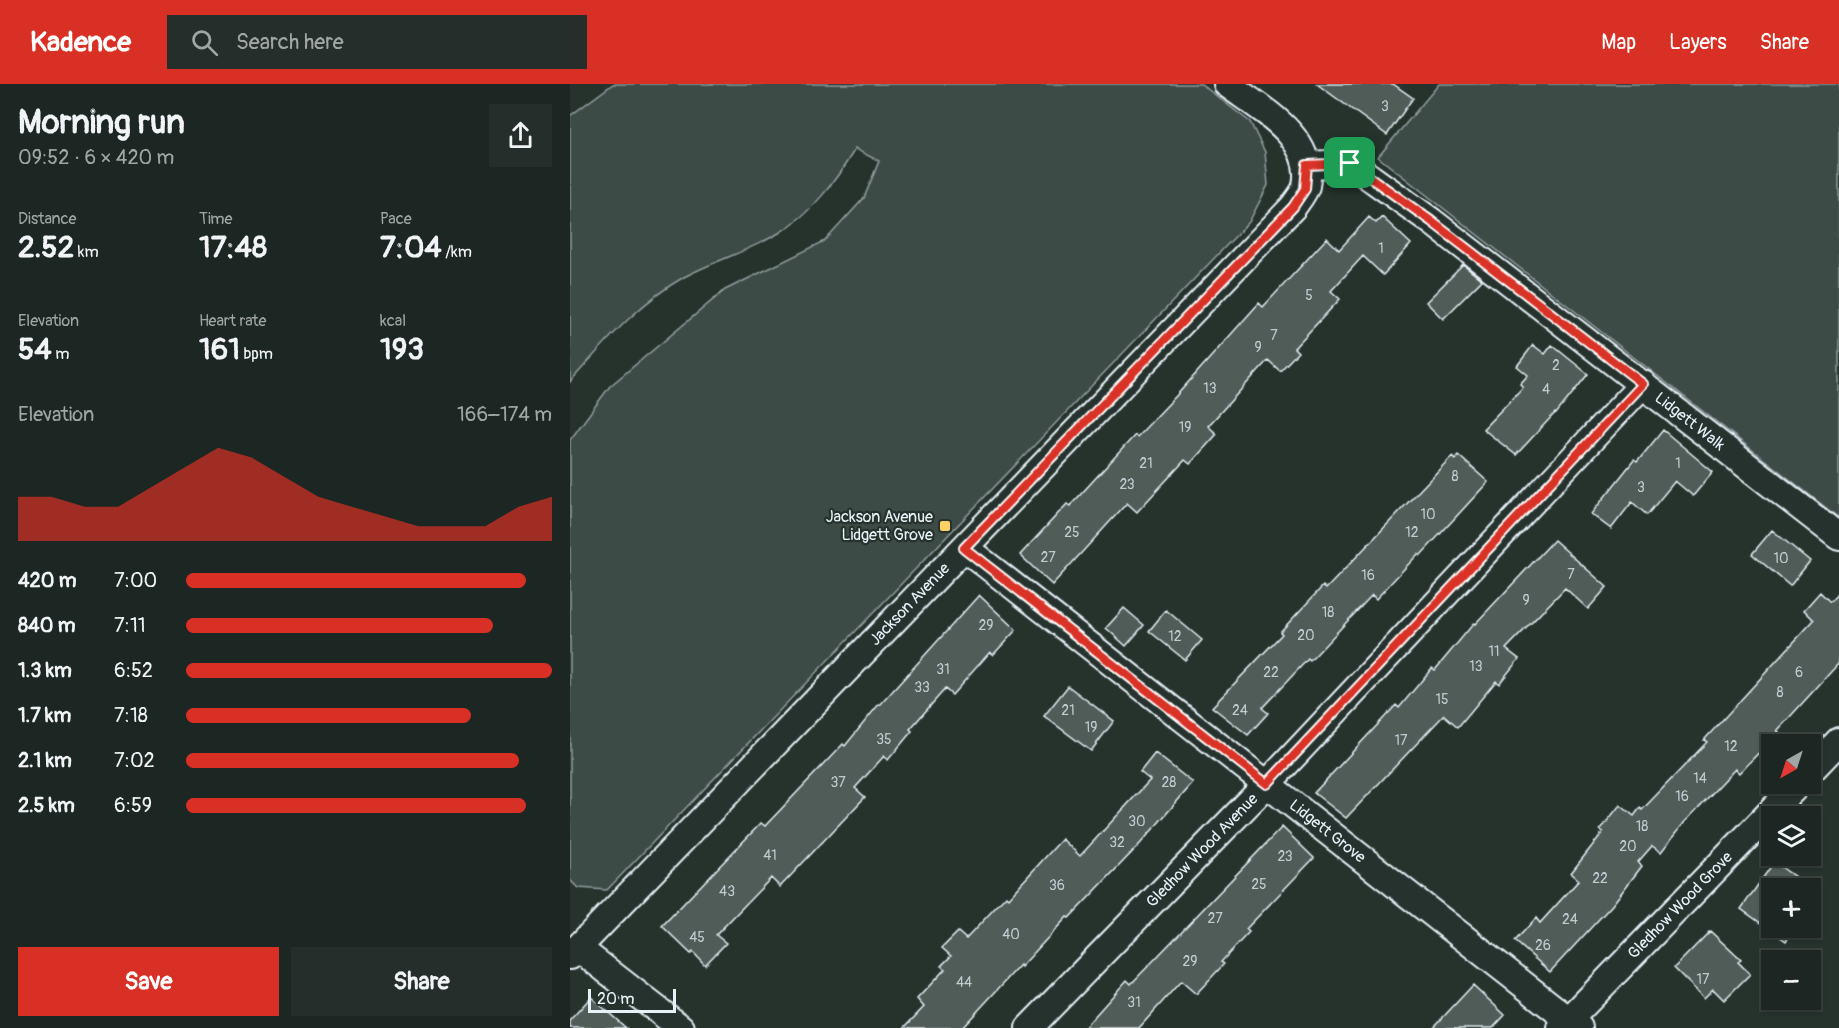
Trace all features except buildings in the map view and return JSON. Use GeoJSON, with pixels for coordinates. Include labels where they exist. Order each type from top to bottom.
{"type":"FeatureCollection","features":[{"type":"Feature","properties":{"kind":"street"},"geometry":{"type":"LineString","coordinates":[[1227,84],[1286,129],[1303,151],[1307,165]]}},
{"type":"Feature","properties":{"kind":"street","name":"Lidgett Walk"},"geometry":{"type":"LineString","coordinates":[[1307,165],[1350,163],[1431,221],[1839,537]]}},
{"type":"Feature","properties":{"kind":"street","name":"Jackson Avenue"},"geometry":{"type":"LineString","coordinates":[[574,952],[1293,207],[1305,189],[1307,165]]}},
{"type":"Feature","properties":{"kind":"street","name":"Gledhow Wood Avenue"},"geometry":{"type":"LineString","coordinates":[[1029,1028],[1267,784],[1643,384]]}},
{"type":"Feature","properties":{"kind":"street","name":"Lidgett Grove"},"geometry":{"type":"LineString","coordinates":[[964,548],[1267,784],[1569,1025]]}},
{"type":"Feature","properties":{"kind":"street"},"geometry":{"type":"LineString","coordinates":[[1821,760],[1839,741]]}},
{"type":"Feature","properties":{"kind":"street","name":"Gledhow Wood Grove"},"geometry":{"type":"LineString","coordinates":[[1569,1025],[1788,794]]}},
{"type":"Feature","properties":{"kind":"street"},"geometry":{"type":"LineString","coordinates":[[574,952],[681,1028]]}},
{"type":"Feature","properties":{"kind":"shaded area"},"geometry":{"type":"Polygon","coordinates":[[[613,84],[1201,84],[1250,122],[1265,152],[1268,185],[1249,222],[607,890],[578,888],[570,880],[570,440],[610,386],[725,290],[825,241],[864,198],[879,161],[855,149],[831,185],[791,225],[744,251],[695,271],[667,287],[622,325],[570,382],[570,116],[613,84]]]}},
{"type":"Feature","properties":{"kind":"shaded area"},"geometry":{"type":"Polygon","coordinates":[[[1439,84],[1839,84],[1839,518],[1378,157],[1439,84]]]}},
{"type":"Feature","properties":{"kind":"place","name":"Jackson Avenue Lidgett Grove"},"geometry":{"type":"Point","coordinates":[945,526]}},
{"type":"Feature","properties":{"kind":"route"},"geometry":{"type":"LineString","coordinates":[[1350,163],[1431,221],[1643,384],[1267,784],[964,548],[1293,207],[1305,189],[1307,165],[1350,163]]}}]}
